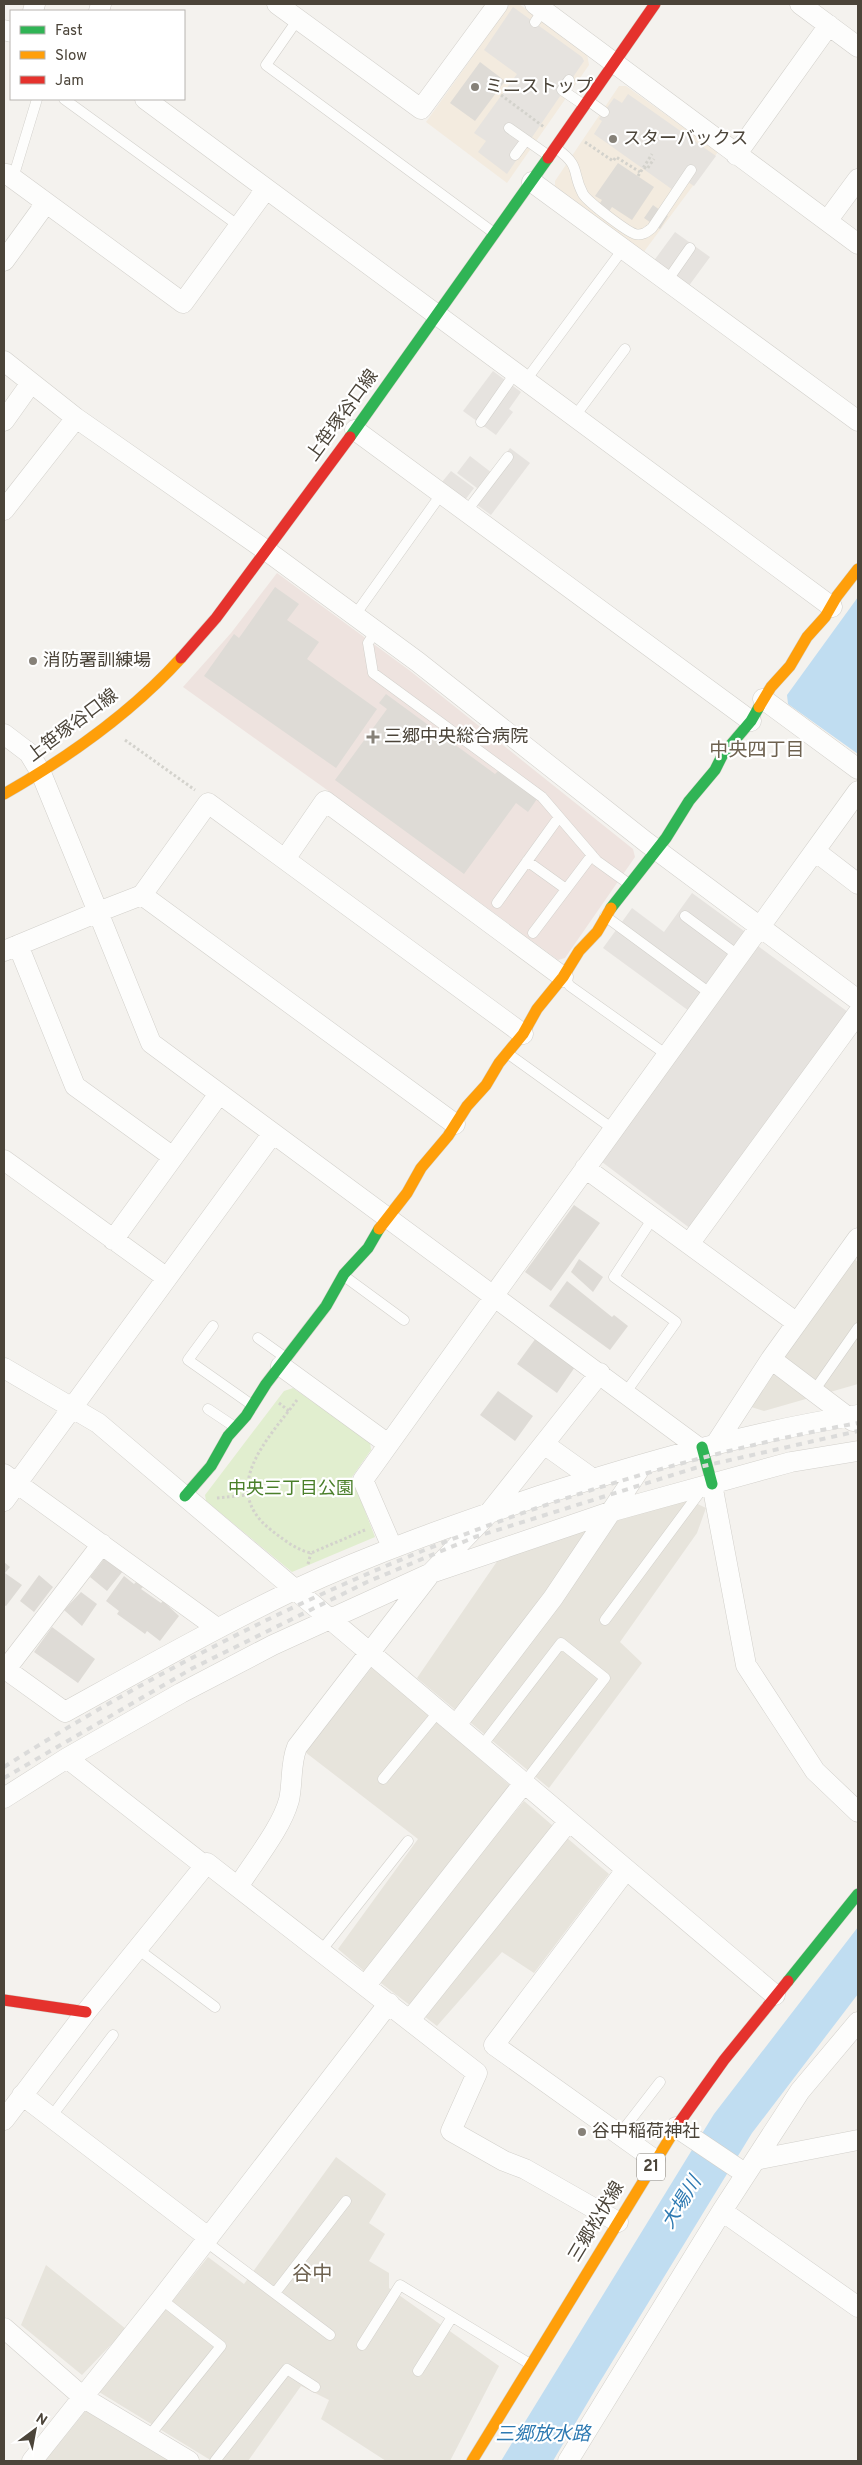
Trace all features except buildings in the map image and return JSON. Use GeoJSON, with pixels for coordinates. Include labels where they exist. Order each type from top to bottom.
{"type":"FeatureCollection","features":[{"type":"Feature","properties":{"kind":"main road","name":"上笹塚谷口線"},"geometry":{"type":"LineString","coordinates":[[4,794],[41,773],[100,732],[174,665],[216,618],[355,430],[532,182],[585,102],[655,4]]}},
{"type":"Feature","properties":{"kind":"main road"},"geometry":{"type":"LineString","coordinates":[[185,1496],[211,1466],[228,1436],[253,1406],[266,1384],[326,1306],[343,1276],[368,1248],[388,1216],[407,1193],[421,1168],[434,1154],[454,1124],[486,1085],[506,1052],[523,1034],[538,1009],[563,977],[579,951],[597,932],[605,916],[656,850],[689,800],[715,770],[730,744],[751,721],[763,699],[790,666],[807,638],[858,570]]}},
{"type":"Feature","properties":{"kind":"main road"},"geometry":{"type":"LineString","coordinates":[[705,1446],[709,1484]]}},
{"type":"Feature","properties":{"kind":"main road","name":"三郷松伏線"},"geometry":{"type":"LineString","coordinates":[[472,2461],[655,2160],[683,2131],[709,2081],[775,1995],[858,1894]]}},
{"type":"Feature","properties":{"kind":"main road"},"geometry":{"type":"LineString","coordinates":[[4,2000],[86,2012]]}},
{"type":"Feature","properties":{"kind":"street"},"geometry":{"type":"LineString","coordinates":[[277,4],[422,109],[498,4]]}},
{"type":"Feature","properties":{"kind":"street"},"geometry":{"type":"LineString","coordinates":[[800,4],[858,47]]}},
{"type":"Feature","properties":{"kind":"street"},"geometry":{"type":"LineString","coordinates":[[538,12],[612,63],[858,244]]}},
{"type":"Feature","properties":{"kind":"street"},"geometry":{"type":"LineString","coordinates":[[736,155],[828,25]]}},
{"type":"Feature","properties":{"kind":"street"},"geometry":{"type":"LineString","coordinates":[[146,100],[832,607]]}},
{"type":"Feature","properties":{"kind":"street"},"geometry":{"type":"LineString","coordinates":[[8,176],[183,303],[266,189]]}},
{"type":"Feature","properties":{"kind":"street"},"geometry":{"type":"LineString","coordinates":[[827,221],[858,179]]}},
{"type":"Feature","properties":{"kind":"street"},"geometry":{"type":"LineString","coordinates":[[532,182],[858,421]]}},
{"type":"Feature","properties":{"kind":"street"},"geometry":{"type":"LineString","coordinates":[[4,261],[46,202]]}},
{"type":"Feature","properties":{"kind":"street"},"geometry":{"type":"LineString","coordinates":[[4,360],[76,418],[267,551],[376,631],[656,850],[858,1000]]}},
{"type":"Feature","properties":{"kind":"street"},"geometry":{"type":"LineString","coordinates":[[4,420],[31,383]]}},
{"type":"Feature","properties":{"kind":"street"},"geometry":{"type":"LineString","coordinates":[[4,510],[76,418]]}},
{"type":"Feature","properties":{"kind":"street"},"geometry":{"type":"LineString","coordinates":[[355,430],[751,721]]}},
{"type":"Feature","properties":{"kind":"street"},"geometry":{"type":"LineString","coordinates":[[763,699],[858,769]]}},
{"type":"Feature","properties":{"kind":"street"},"geometry":{"type":"LineString","coordinates":[[4,734],[29,753],[41,773],[152,1043],[218,1094],[273,1132],[626,1392],[705,1446]]}},
{"type":"Feature","properties":{"kind":"street"},"geometry":{"type":"LineString","coordinates":[[392,1547],[363,1480],[858,790]]}},
{"type":"Feature","properties":{"kind":"street"},"geometry":{"type":"LineString","coordinates":[[285,859],[325,801],[563,977]]}},
{"type":"Feature","properties":{"kind":"street"},"geometry":{"type":"LineString","coordinates":[[173,1157],[75,1086],[11,948],[142,895],[208,803],[523,1034]]}},
{"type":"Feature","properties":{"kind":"street"},"geometry":{"type":"LineString","coordinates":[[814,851],[858,884]]}},
{"type":"Feature","properties":{"kind":"street"},"geometry":{"type":"LineString","coordinates":[[142,895],[454,1124]]}},
{"type":"Feature","properties":{"kind":"street"},"geometry":{"type":"LineString","coordinates":[[689,1244],[858,1013]]}},
{"type":"Feature","properties":{"kind":"street"},"geometry":{"type":"LineString","coordinates":[[113,1240],[218,1094]]}},
{"type":"Feature","properties":{"kind":"street"},"geometry":{"type":"LineString","coordinates":[[4,1501],[10,1479],[73,1407],[273,1132]]}},
{"type":"Feature","properties":{"kind":"street"},"geometry":{"type":"LineString","coordinates":[[4,1160],[167,1278]]}},
{"type":"Feature","properties":{"kind":"street"},"geometry":{"type":"LineString","coordinates":[[585,1168],[797,1323]]}},
{"type":"Feature","properties":{"kind":"street"},"geometry":{"type":"LineString","coordinates":[[705,1446],[771,1359],[858,1238]]}},
{"type":"Feature","properties":{"kind":"street"},"geometry":{"type":"LineString","coordinates":[[771,1359],[855,1419]]}},
{"type":"Feature","properties":{"kind":"street"},"geometry":{"type":"LineString","coordinates":[[284,1362],[308,1385],[388,1444]]}},
{"type":"Feature","properties":{"kind":"street"},"geometry":{"type":"LineString","coordinates":[[4,1368],[98,1423],[775,1995]]}},
{"type":"Feature","properties":{"kind":"street"},"geometry":{"type":"LineString","coordinates":[[238,1887],[282,1815],[289,1799],[292,1759],[298,1746],[371,1654],[431,1573],[489,1513],[600,1373]]}},
{"type":"Feature","properties":{"kind":"street"},"geometry":{"type":"LineString","coordinates":[[102,1544],[5,1669],[65,1712],[217,1628],[296,1589],[392,1547],[594,1479],[705,1446],[855,1419]]}},
{"type":"Feature","properties":{"kind":"street"},"geometry":{"type":"LineString","coordinates":[[544,1444],[594,1479]]}},
{"type":"Feature","properties":{"kind":"street"},"geometry":{"type":"LineString","coordinates":[[4,1798],[67,1758],[181,1693],[273,1645],[431,1573],[613,1511],[791,1462],[858,1451]]}},
{"type":"Feature","properties":{"kind":"street"},"geometry":{"type":"LineString","coordinates":[[456,1725],[553,1598],[613,1511],[642,1464]]}},
{"type":"Feature","properties":{"kind":"street"},"geometry":{"type":"LineString","coordinates":[[10,1479],[217,1628]]}},
{"type":"Feature","properties":{"kind":"street"},"geometry":{"type":"LineString","coordinates":[[709,1484],[746,1665],[815,1771],[858,1812]]}},
{"type":"Feature","properties":{"kind":"street"},"geometry":{"type":"LineString","coordinates":[[67,1758],[205,1866]]}},
{"type":"Feature","properties":{"kind":"street"},"geometry":{"type":"LineString","coordinates":[[366,1985],[524,1784]]}},
{"type":"Feature","properties":{"kind":"street"},"geometry":{"type":"LineString","coordinates":[[410,2020],[568,1822]]}},
{"type":"Feature","properties":{"kind":"street"},"geometry":{"type":"LineString","coordinates":[[5,2114],[86,2012],[139,1950],[207,1863],[477,2073],[451,2131],[490,2154],[525,2169],[618,2222]]}},
{"type":"Feature","properties":{"kind":"street"},"geometry":{"type":"LineString","coordinates":[[626,1870],[494,2045],[655,2160]]}},
{"type":"Feature","properties":{"kind":"street"},"geometry":{"type":"LineString","coordinates":[[32,2461],[84,2398],[389,2003]]}},
{"type":"Feature","properties":{"kind":"street"},"geometry":{"type":"LineString","coordinates":[[568,2461],[722,2211],[747,2167],[800,2091],[858,2022]]}},
{"type":"Feature","properties":{"kind":"street"},"geometry":{"type":"LineString","coordinates":[[22,2095],[206,2239]]}},
{"type":"Feature","properties":{"kind":"street"},"geometry":{"type":"LineString","coordinates":[[683,2131],[747,2167],[858,2140]]}},
{"type":"Feature","properties":{"kind":"street"},"geometry":{"type":"LineString","coordinates":[[722,2211],[858,2307]]}},
{"type":"Feature","properties":{"kind":"street"},"geometry":{"type":"LineString","coordinates":[[4,2328],[84,2398],[189,2461]]}},
{"type":"Feature","properties":{"kind":"lane"},"geometry":{"type":"LineString","coordinates":[[298,19],[266,65],[495,234]]}},
{"type":"Feature","properties":{"kind":"lane"},"geometry":{"type":"LineString","coordinates":[[569,80],[562,90],[604,112]]}},
{"type":"Feature","properties":{"kind":"lane"},"geometry":{"type":"LineString","coordinates":[[8,176],[37,100]]}},
{"type":"Feature","properties":{"kind":"lane"},"geometry":{"type":"LineString","coordinates":[[65,100],[239,226]]}},
{"type":"Feature","properties":{"kind":"lane"},"geometry":{"type":"LineString","coordinates":[[509,128],[526,140],[572,160],[583,194],[591,204],[635,234],[644,234],[652,228],[691,170]]}},
{"type":"Feature","properties":{"kind":"lane"},"geometry":{"type":"LineString","coordinates":[[515,155],[526,140]]}},
{"type":"Feature","properties":{"kind":"lane"},"geometry":{"type":"LineString","coordinates":[[667,281],[690,248]]}},
{"type":"Feature","properties":{"kind":"lane"},"geometry":{"type":"LineString","coordinates":[[481,422],[521,376],[623,249]]}},
{"type":"Feature","properties":{"kind":"lane"},"geometry":{"type":"LineString","coordinates":[[575,416],[625,349]]}},
{"type":"Feature","properties":{"kind":"lane"},"geometry":{"type":"LineString","coordinates":[[466,512],[508,457]]}},
{"type":"Feature","properties":{"kind":"lane"},"geometry":{"type":"LineString","coordinates":[[355,616],[442,494]]}},
{"type":"Feature","properties":{"kind":"lane"},"geometry":{"type":"LineString","coordinates":[[376,631],[368,643],[373,674],[542,797],[592,855],[630,885]]}},
{"type":"Feature","properties":{"kind":"lane"},"geometry":{"type":"LineString","coordinates":[[497,904],[559,816]]}},
{"type":"Feature","properties":{"kind":"lane"},"geometry":{"type":"LineString","coordinates":[[533,933],[592,855]]}},
{"type":"Feature","properties":{"kind":"lane"},"geometry":{"type":"LineString","coordinates":[[527,861],[566,889]]}},
{"type":"Feature","properties":{"kind":"lane"},"geometry":{"type":"LineString","coordinates":[[605,916],[711,994]]}},
{"type":"Feature","properties":{"kind":"lane"},"geometry":{"type":"LineString","coordinates":[[684,916],[739,956]]}},
{"type":"Feature","properties":{"kind":"lane"},"geometry":{"type":"LineString","coordinates":[[563,977],[570,986],[667,1055]]}},
{"type":"Feature","properties":{"kind":"lane"},"geometry":{"type":"LineString","coordinates":[[506,1052],[613,1129]]}},
{"type":"Feature","properties":{"kind":"lane"},"geometry":{"type":"LineString","coordinates":[[626,1392],[676,1322],[614,1277],[653,1218]]}},
{"type":"Feature","properties":{"kind":"lane"},"geometry":{"type":"LineString","coordinates":[[343,1276],[404,1320]]}},
{"type":"Feature","properties":{"kind":"lane"},"geometry":{"type":"LineString","coordinates":[[213,1326],[188,1360],[253,1406]]}},
{"type":"Feature","properties":{"kind":"lane"},"geometry":{"type":"LineString","coordinates":[[814,1391],[858,1328]]}},
{"type":"Feature","properties":{"kind":"lane"},"geometry":{"type":"LineString","coordinates":[[258,1338],[284,1362]]}},
{"type":"Feature","properties":{"kind":"lane"},"geometry":{"type":"LineString","coordinates":[[208,1409],[235,1428]]}},
{"type":"Feature","properties":{"kind":"lane"},"geometry":{"type":"LineString","coordinates":[[605,1620],[709,1484]]}},
{"type":"Feature","properties":{"kind":"lane"},"geometry":{"type":"LineString","coordinates":[[481,1747],[561,1643],[605,1678],[524,1784]]}},
{"type":"Feature","properties":{"kind":"lane"},"geometry":{"type":"LineString","coordinates":[[383,1779],[439,1711]]}},
{"type":"Feature","properties":{"kind":"lane"},"geometry":{"type":"LineString","coordinates":[[321,1951],[408,1841]]}},
{"type":"Feature","properties":{"kind":"lane"},"geometry":{"type":"LineString","coordinates":[[139,1950],[215,2007]]}},
{"type":"Feature","properties":{"kind":"lane"},"geometry":{"type":"LineString","coordinates":[[51,2117],[113,2035]]}},
{"type":"Feature","properties":{"kind":"lane"},"geometry":{"type":"LineString","coordinates":[[619,2135],[660,2082]]}},
{"type":"Feature","properties":{"kind":"lane"},"geometry":{"type":"LineString","coordinates":[[276,2293],[346,2201]]}},
{"type":"Feature","properties":{"kind":"lane"},"geometry":{"type":"LineString","coordinates":[[206,2239],[330,2335]]}},
{"type":"Feature","properties":{"kind":"lane"},"geometry":{"type":"LineString","coordinates":[[362,2345],[400,2285],[531,2364]]}},
{"type":"Feature","properties":{"kind":"lane"},"geometry":{"type":"LineString","coordinates":[[149,2436],[221,2346],[161,2299]]}},
{"type":"Feature","properties":{"kind":"lane"},"geometry":{"type":"LineString","coordinates":[[418,2371],[452,2317]]}},
{"type":"Feature","properties":{"kind":"lane"},"geometry":{"type":"LineString","coordinates":[[215,2461],[287,2369],[315,2387]]}},
{"type":"Feature","properties":{"kind":"path"},"geometry":{"type":"LineString","coordinates":[[497,92],[549,130]]}},
{"type":"Feature","properties":{"kind":"path"},"geometry":{"type":"LineString","coordinates":[[578,138],[613,161],[616,157],[639,174],[652,154]]}},
{"type":"Feature","properties":{"kind":"path"},"geometry":{"type":"LineString","coordinates":[[644,167],[647,169],[654,159]]}},
{"type":"Feature","properties":{"kind":"path"},"geometry":{"type":"LineString","coordinates":[[119,736],[202,795],[208,803]]}},
{"type":"Feature","properties":{"kind":"path"},"geometry":{"type":"LineString","coordinates":[[308,1385],[253,1462],[250,1471],[249,1502],[260,1521],[302,1551],[311,1553],[382,1523]]}},
{"type":"Feature","properties":{"kind":"path"},"geometry":{"type":"LineString","coordinates":[[208,1515],[215,1506],[216,1498],[248,1495]]}},
{"type":"Feature","properties":{"kind":"shaded area"},"geometry":{"type":"Polygon","coordinates":[[[510,4],[519,4],[587,54],[589,65],[507,183],[426,122],[510,4]]]}},
{"type":"Feature","properties":{"kind":"shaded area"},"geometry":{"type":"Polygon","coordinates":[[[513,7],[582,57],[584,61],[507,174],[478,152],[486,141],[474,133],[517,74],[484,50],[513,7]]]}},
{"type":"Feature","properties":{"kind":"shaded area"},"geometry":{"type":"Polygon","coordinates":[[[619,86],[626,86],[718,152],[643,253],[555,187],[555,181],[619,86]]]}},
{"type":"Feature","properties":{"kind":"shaded area"},"geometry":{"type":"Polygon","coordinates":[[[628,94],[716,156],[694,186],[682,178],[673,190],[594,134],[602,121],[599,119],[614,98],[622,103],[628,94]]]}},
{"type":"Feature","properties":{"kind":"shaded area"},"geometry":{"type":"Polygon","coordinates":[[[675,232],[710,257],[688,287],[653,262],[675,232]]]}},
{"type":"Feature","properties":{"kind":"shaded area"},"geometry":{"type":"Polygon","coordinates":[[[493,371],[521,392],[509,409],[513,412],[496,435],[463,411],[493,371]]]}},
{"type":"Feature","properties":{"kind":"shaded area"},"geometry":{"type":"Polygon","coordinates":[[[510,448],[530,463],[491,515],[469,499],[477,488],[457,473],[470,456],[492,473],[510,448]]]}},
{"type":"Feature","properties":{"kind":"shaded area"},"geometry":{"type":"Polygon","coordinates":[[[451,471],[474,488],[465,500],[442,482],[451,471]]]}},
{"type":"Feature","properties":{"kind":"shaded area","name":"三郷中央総合病院"},"geometry":{"type":"Polygon","coordinates":[[[277,573],[409,670],[633,849],[635,857],[565,958],[558,960],[323,787],[183,687],[231,633],[277,573]]]}},
{"type":"Feature","properties":{"kind":"shaded area"},"geometry":{"type":"Polygon","coordinates":[[[692,893],[744,931],[745,936],[689,1011],[603,948],[632,908],[664,932],[692,893]]]}},
{"type":"Feature","properties":{"kind":"shaded area"},"geometry":{"type":"Polygon","coordinates":[[[758,946],[848,1012],[691,1229],[602,1162],[758,946]]]}},
{"type":"Feature","properties":{"kind":"shaded area"},"geometry":{"type":"Polygon","coordinates":[[[853,1258],[858,1262],[858,1384],[764,1411],[748,1406],[853,1258]]]}},
{"type":"Feature","properties":{"kind":"shaded area"},"geometry":{"type":"Polygon","coordinates":[[[685,1498],[706,1508],[697,1533],[620,1642],[642,1663],[549,1788],[417,1678],[498,1560],[685,1498]]]}},
{"type":"Feature","properties":{"kind":"shaded area"},"geometry":{"type":"Polygon","coordinates":[[[373,1666],[512,1787],[364,1971],[338,1949],[418,1839],[305,1752],[373,1666]]]}},
{"type":"Feature","properties":{"kind":"shaded area"},"geometry":{"type":"Polygon","coordinates":[[[524,1801],[609,1874],[534,1973],[502,1952],[437,2026],[377,1980],[524,1801]]]}},
{"type":"Feature","properties":{"kind":"shaded area"},"geometry":{"type":"Polygon","coordinates":[[[336,2157],[386,2194],[369,2223],[385,2234],[369,2261],[389,2273],[389,2288],[499,2366],[450,2461],[386,2461],[321,2419],[329,2400],[301,2386],[248,2461],[212,2461],[99,2392],[208,2257],[244,2284],[336,2157]]]}},
{"type":"Feature","properties":{"kind":"shaded area"},"geometry":{"type":"Polygon","coordinates":[[[46,2265],[126,2329],[82,2375],[21,2325],[46,2265]]]}},
{"type":"Feature","properties":{"kind":"shaded area"},"geometry":{"type":"Polygon","coordinates":[[[87,2409],[174,2461],[45,2461],[87,2409]]]}},
{"type":"Feature","properties":{"kind":"green space","name":"中央三丁目公園"},"geometry":{"type":"Polygon","coordinates":[[[293,1388],[370,1442],[371,1450],[352,1477],[375,1537],[292,1572],[206,1501],[205,1495],[284,1391],[293,1388]]]}},
{"type":"Feature","properties":{"kind":"water"},"geometry":{"type":"Polygon","coordinates":[[[858,597],[858,754],[788,704],[787,695],[858,597]]]}},
{"type":"Feature","properties":{"kind":"water","name":"三郷放水路"},"geometry":{"type":"Polygon","coordinates":[[[858,1927],[858,1994],[752,2133],[553,2461],[501,2461],[714,2114],[858,1927]]]}},
{"type":"Feature","properties":{"kind":"railway"},"geometry":{"type":"LineString","coordinates":[[4,1767],[103,1707],[204,1652],[308,1600],[414,1554],[523,1513],[633,1477],[745,1447],[858,1423]]}},
{"type":"Feature","properties":{"kind":"railway"},"geometry":{"type":"LineString","coordinates":[[4,1778],[193,1668],[367,1582],[475,1537],[695,1468],[858,1431]]}},
{"type":"Feature","properties":{"kind":"traffic: fast"},"geometry":{"type":"LineString","coordinates":[[350,437],[548,158]]}},
{"type":"Feature","properties":{"kind":"traffic: fast"},"geometry":{"type":"LineString","coordinates":[[611,908],[666,838],[689,801],[715,770],[723,754],[751,721],[759,707]]}},
{"type":"Feature","properties":{"kind":"traffic: fast"},"geometry":{"type":"LineString","coordinates":[[185,1496],[211,1466],[228,1436],[246,1416],[266,1384],[326,1306],[344,1274],[368,1248],[379,1229]]}},
{"type":"Feature","properties":{"kind":"traffic: fast"},"geometry":{"type":"LineString","coordinates":[[702,1447],[712,1484]]}},
{"type":"Feature","properties":{"kind":"traffic: fast"},"geometry":{"type":"LineString","coordinates":[[788,1981],[858,1894]]}},
{"type":"Feature","properties":{"kind":"traffic: slow"},"geometry":{"type":"LineString","coordinates":[[759,707],[771,687],[790,666],[807,637],[825,617],[837,596],[858,569]]}},
{"type":"Feature","properties":{"kind":"traffic: slow"},"geometry":{"type":"LineString","coordinates":[[4,794],[98,733],[142,697],[181,658]]}},
{"type":"Feature","properties":{"kind":"traffic: slow"},"geometry":{"type":"LineString","coordinates":[[379,1229],[407,1193],[421,1168],[448,1136],[467,1106],[486,1085],[499,1063],[523,1034],[537,1009],[563,977],[579,951],[597,932],[611,908]]}},
{"type":"Feature","properties":{"kind":"traffic: slow"},"geometry":{"type":"LineString","coordinates":[[472,2461],[679,2123]]}},
{"type":"Feature","properties":{"kind":"traffic: jam"},"geometry":{"type":"LineString","coordinates":[[548,158],[655,4]]}},
{"type":"Feature","properties":{"kind":"traffic: jam"},"geometry":{"type":"LineString","coordinates":[[181,658],[216,618],[350,437]]}},
{"type":"Feature","properties":{"kind":"traffic: jam"},"geometry":{"type":"LineString","coordinates":[[679,2123],[724,2060],[788,1981]]}},
{"type":"Feature","properties":{"kind":"traffic: jam"},"geometry":{"type":"LineString","coordinates":[[4,2000],[86,2012]]}},
{"type":"Feature","properties":{"kind":"place","name":"ミニストップ"},"geometry":{"type":"Point","coordinates":[475,87]}},
{"type":"Feature","properties":{"kind":"place","name":"スターバックス"},"geometry":{"type":"Point","coordinates":[613,139]}},
{"type":"Feature","properties":{"kind":"place","name":"消防署訓練場"},"geometry":{"type":"Point","coordinates":[33,661]}},
{"type":"Feature","properties":{"kind":"place","name":"三郷中央総合病院"},"geometry":{"type":"Point","coordinates":[373,737]}},
{"type":"Feature","properties":{"kind":"place","name":"谷中稲荷神社"},"geometry":{"type":"Point","coordinates":[582,2132]}},
{"type":"Feature","properties":{"kind":"district","name":"中央四丁目"},"geometry":{"type":"Point","coordinates":[757,751]}},
{"type":"Feature","properties":{"kind":"district","name":"谷中"},"geometry":{"type":"Point","coordinates":[312,2275]}},
{"type":"Feature","properties":{"kind":"water label","name":"大場川"},"geometry":{"type":"Point","coordinates":[682,2203]}}]}
